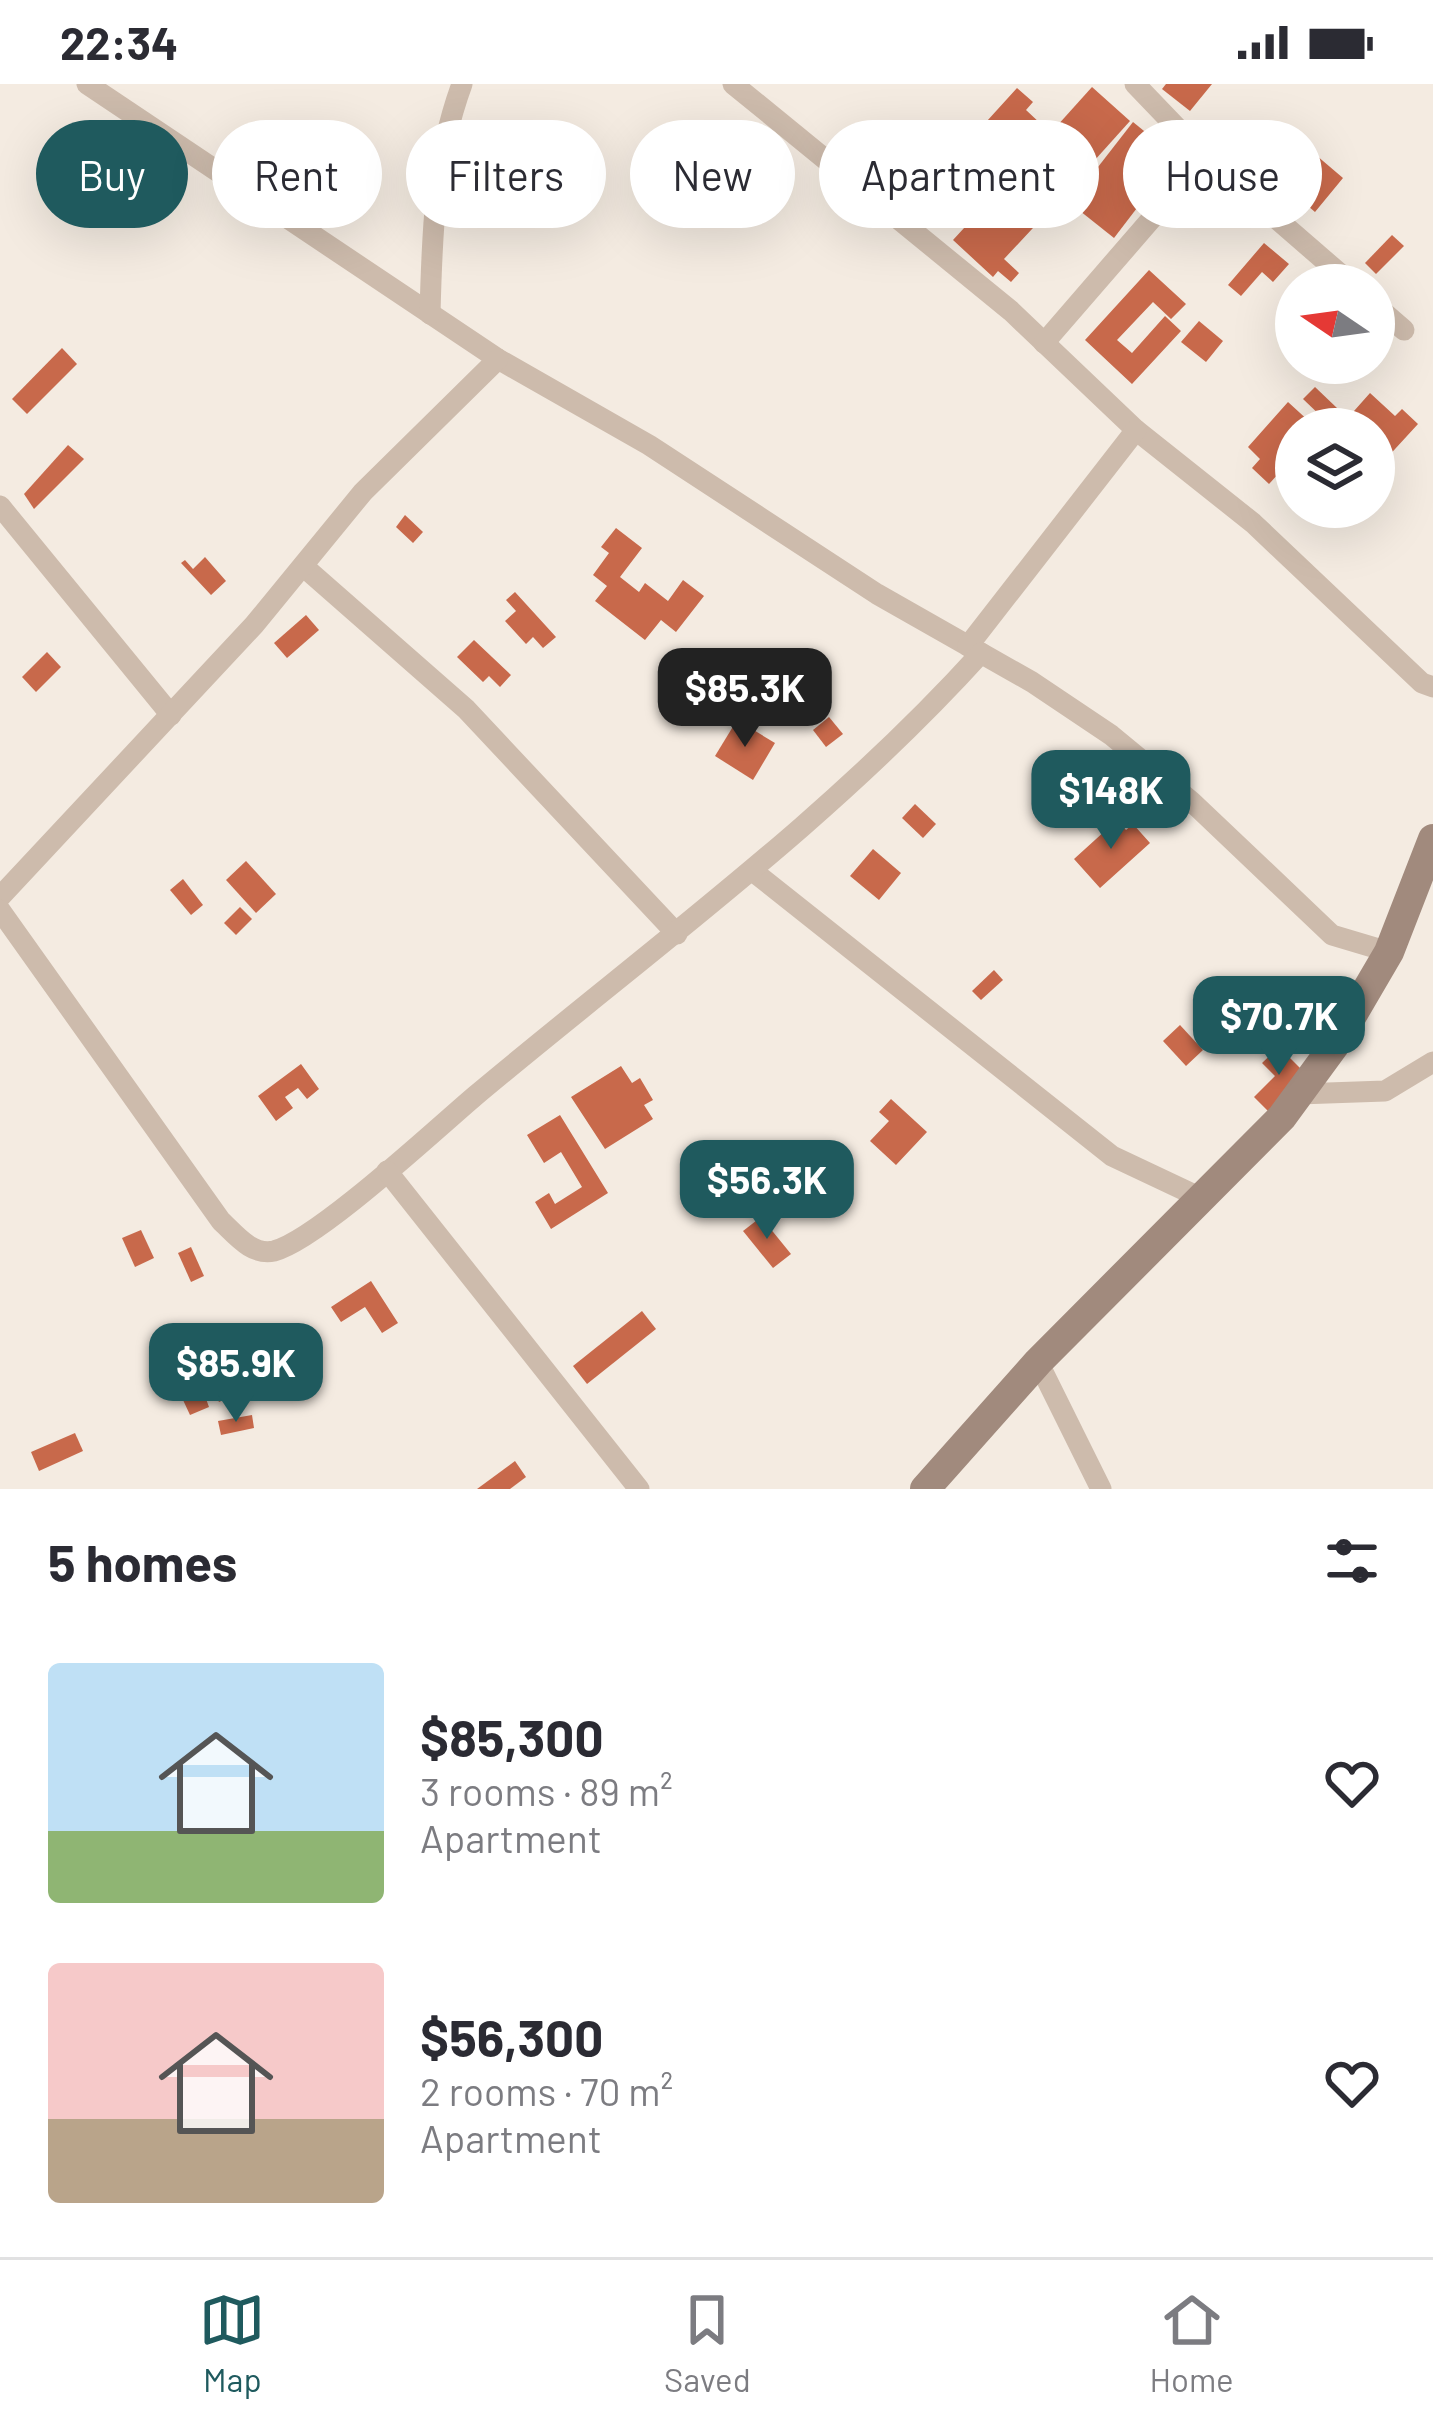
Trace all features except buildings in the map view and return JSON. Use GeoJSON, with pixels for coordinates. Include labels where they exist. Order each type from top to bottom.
{"type":"FeatureCollection","features":[{"type":"Feature","properties":{"kind":"street"},"geometry":{"type":"LineString","coordinates":[[87,84],[499,359],[649,445],[877,594],[975,650],[1127,748],[1192,802],[1332,935],[1389,952]]}},
{"type":"Feature","properties":{"kind":"street"},"geometry":{"type":"LineString","coordinates":[[430,314],[433,200],[444,133],[462,84]]}},
{"type":"Feature","properties":{"kind":"street"},"geometry":{"type":"LineString","coordinates":[[733,84],[1044,343],[1136,430],[1253,523],[1422,683],[1433,687]]}},
{"type":"Feature","properties":{"kind":"street"},"geometry":{"type":"LineString","coordinates":[[1135,84],[1170,120]]}},
{"type":"Feature","properties":{"kind":"street"},"geometry":{"type":"LineString","coordinates":[[1044,343],[1144,228]]}},
{"type":"Feature","properties":{"kind":"street"},"geometry":{"type":"LineString","coordinates":[[1287,228],[1328,264]]}},
{"type":"Feature","properties":{"kind":"street"},"geometry":{"type":"LineString","coordinates":[[1395,322],[1404,330]]}},
{"type":"Feature","properties":{"kind":"street"},"geometry":{"type":"LineString","coordinates":[[0,897],[171,715],[377,477],[499,359]]}},
{"type":"Feature","properties":{"kind":"street"},"geometry":{"type":"LineString","coordinates":[[0,910],[221,1222],[254,1250],[268,1253],[290,1246],[754,872],[914,727],[1136,430]]}},
{"type":"Feature","properties":{"kind":"street"},"geometry":{"type":"LineString","coordinates":[[0,506],[171,715]]}},
{"type":"Feature","properties":{"kind":"street"},"geometry":{"type":"LineString","coordinates":[[303,566],[466,709],[677,934]]}},
{"type":"Feature","properties":{"kind":"street"},"geometry":{"type":"LineString","coordinates":[[925,1489],[1038,1362],[1299,1094],[1334,1046],[1389,952],[1433,839]]}},
{"type":"Feature","properties":{"kind":"street"},"geometry":{"type":"LineString","coordinates":[[754,872],[1112,1156],[1201,1198]]}},
{"type":"Feature","properties":{"kind":"street"},"geometry":{"type":"LineString","coordinates":[[1299,1094],[1384,1091],[1433,1063]]}},
{"type":"Feature","properties":{"kind":"street"},"geometry":{"type":"LineString","coordinates":[[387,1171],[639,1489]]}},
{"type":"Feature","properties":{"kind":"street"},"geometry":{"type":"LineString","coordinates":[[1038,1362],[1101,1489]]}}]}
